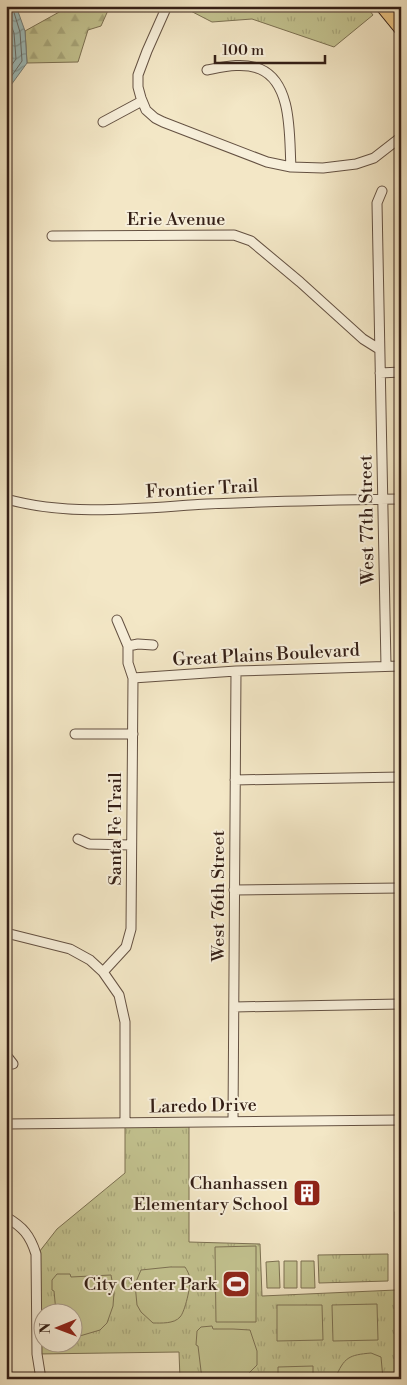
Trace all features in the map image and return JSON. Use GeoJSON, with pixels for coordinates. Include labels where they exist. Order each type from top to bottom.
{"type":"FeatureCollection","features":[{"type":"Feature","properties":{"kind":"main road"},"geometry":{"type":"LineString","coordinates":[[383,6],[401,28]]}},
{"type":"Feature","properties":{"kind":"street"},"geometry":{"type":"LineString","coordinates":[[167,6],[138,75],[138,87],[142,101],[146,110],[155,118],[267,162],[291,167],[323,168],[356,164],[374,158],[401,137]]}},
{"type":"Feature","properties":{"kind":"street"},"geometry":{"type":"LineString","coordinates":[[206,70],[234,66],[250,67],[260,69],[272,77],[281,89],[286,105],[291,167]]}},
{"type":"Feature","properties":{"kind":"street"},"geometry":{"type":"LineString","coordinates":[[103,122],[142,101]]}},
{"type":"Feature","properties":{"kind":"street"},"geometry":{"type":"LineString","coordinates":[[379,349],[377,203],[382,191]]}},
{"type":"Feature","properties":{"kind":"street","name":"Erie Avenue"},"geometry":{"type":"LineString","coordinates":[[52,236],[234,235],[251,241],[363,339],[379,349]]}},
{"type":"Feature","properties":{"kind":"street","name":"West 77th Street"},"geometry":{"type":"LineString","coordinates":[[379,349],[384,499],[386,666]]}},
{"type":"Feature","properties":{"kind":"street"},"geometry":{"type":"LineString","coordinates":[[380,373],[401,372]]}},
{"type":"Feature","properties":{"kind":"street","name":"Frontier Trail"},"geometry":{"type":"LineString","coordinates":[[6,499],[26,504],[110,510],[208,504],[401,498]]}},
{"type":"Feature","properties":{"kind":"street","name":"Santa Fe Trail"},"geometry":{"type":"LineString","coordinates":[[103,972],[126,947],[131,929],[133,678],[128,663],[128,646],[117,620]]}},
{"type":"Feature","properties":{"kind":"street"},"geometry":{"type":"LineString","coordinates":[[128,646],[138,644],[153,645]]}},
{"type":"Feature","properties":{"kind":"street","name":"Great Plains Boulevard"},"geometry":{"type":"LineString","coordinates":[[133,678],[236,671],[401,666]]}},
{"type":"Feature","properties":{"kind":"street","name":"West 76th Street"},"geometry":{"type":"LineString","coordinates":[[234,1121],[236,671]]}},
{"type":"Feature","properties":{"kind":"street"},"geometry":{"type":"LineString","coordinates":[[75,734],[133,734]]}},
{"type":"Feature","properties":{"kind":"street"},"geometry":{"type":"LineString","coordinates":[[235,780],[401,777]]}},
{"type":"Feature","properties":{"kind":"street"},"geometry":{"type":"LineString","coordinates":[[78,838],[89,844],[131,845]]}},
{"type":"Feature","properties":{"kind":"street"},"geometry":{"type":"LineString","coordinates":[[234,890],[401,888]]}},
{"type":"Feature","properties":{"kind":"street"},"geometry":{"type":"LineString","coordinates":[[6,933],[70,949],[90,960],[103,972],[119,995],[125,1022],[125,1123]]}},
{"type":"Feature","properties":{"kind":"street"},"geometry":{"type":"LineString","coordinates":[[234,1007],[401,1004]]}},
{"type":"Feature","properties":{"kind":"street"},"geometry":{"type":"LineString","coordinates":[[6,1055],[13,1064]]}},
{"type":"Feature","properties":{"kind":"street","name":"Laredo Drive"},"geometry":{"type":"LineString","coordinates":[[6,1124],[66,1125],[401,1120]]}},
{"type":"Feature","properties":{"kind":"street"},"geometry":{"type":"LineString","coordinates":[[6,1217],[25,1231],[32,1242],[36,1254],[37,1354],[41,1379]]}},
{"type":"Feature","properties":{"kind":"green space"},"geometry":{"type":"Polygon","coordinates":[[[66,6],[110,6],[101,26],[88,30],[78,62],[27,63],[25,31],[61,11],[66,6]]]}},
{"type":"Feature","properties":{"kind":"green space"},"geometry":{"type":"Polygon","coordinates":[[[181,6],[366,6],[373,15],[334,47],[252,19],[212,22],[181,6]]]}},
{"type":"Feature","properties":{"kind":"green space","name":"City Center Park"},"geometry":{"type":"Polygon","coordinates":[[[189,1122],[189,1242],[260,1244],[262,1296],[396,1290],[395,1212],[396,1210],[401,1210],[401,1379],[180,1379],[179,1352],[37,1354],[37,1352],[82,1352],[82,1302],[36,1302],[36,1256],[57,1229],[125,1173],[125,1123],[189,1122]]]}},
{"type":"Feature","properties":{"kind":"green space","name":"City Center Park"},"geometry":{"type":"Polygon","coordinates":[[[256,1246],[256,1322],[216,1322],[215,1247],[256,1246]]]}},
{"type":"Feature","properties":{"kind":"green space"},"geometry":{"type":"Polygon","coordinates":[[[388,1254],[388,1281],[319,1283],[318,1255],[388,1254]]]}},
{"type":"Feature","properties":{"kind":"green space"},"geometry":{"type":"Polygon","coordinates":[[[279,1261],[280,1288],[267,1288],[266,1262],[279,1261]]]}},
{"type":"Feature","properties":{"kind":"green space"},"geometry":{"type":"Polygon","coordinates":[[[284,1261],[297,1261],[297,1288],[284,1288],[284,1261]]]}},
{"type":"Feature","properties":{"kind":"green space"},"geometry":{"type":"Polygon","coordinates":[[[301,1261],[314,1261],[315,1288],[301,1288],[301,1261]]]}},
{"type":"Feature","properties":{"kind":"green space"},"geometry":{"type":"Polygon","coordinates":[[[185,1267],[189,1274],[189,1292],[186,1304],[180,1317],[174,1321],[153,1323],[141,1312],[137,1305],[135,1284],[141,1270],[185,1267]]]}},
{"type":"Feature","properties":{"kind":"green space"},"geometry":{"type":"Polygon","coordinates":[[[57,1274],[70,1274],[71,1277],[111,1275],[114,1292],[113,1306],[107,1323],[100,1330],[82,1335],[82,1302],[55,1302],[52,1280],[57,1274]]]}},
{"type":"Feature","properties":{"kind":"green space"},"geometry":{"type":"Polygon","coordinates":[[[377,1304],[378,1340],[333,1341],[332,1305],[377,1304]]]}},
{"type":"Feature","properties":{"kind":"green space"},"geometry":{"type":"Polygon","coordinates":[[[277,1305],[322,1305],[323,1340],[277,1341],[277,1305]]]}},
{"type":"Feature","properties":{"kind":"green space"},"geometry":{"type":"Polygon","coordinates":[[[212,1326],[213,1329],[250,1330],[257,1351],[257,1365],[243,1379],[202,1379],[198,1346],[196,1345],[197,1331],[201,1327],[212,1326]]]}},
{"type":"Feature","properties":{"kind":"green space"},"geometry":{"type":"Polygon","coordinates":[[[371,1353],[381,1357],[383,1379],[335,1379],[341,1366],[348,1358],[371,1353]]]}},
{"type":"Feature","properties":{"kind":"green space"},"geometry":{"type":"Polygon","coordinates":[[[313,1366],[313,1379],[278,1379],[278,1367],[313,1366]]]}},
{"type":"Feature","properties":{"kind":"water"},"geometry":{"type":"Polygon","coordinates":[[[6,6],[16,6],[25,31],[27,63],[6,92],[6,6]]]}},
{"type":"Feature","properties":{"kind":"place","name":"Chanhassen Elementary School"},"geometry":{"type":"Point","coordinates":[307,1193]}},
{"type":"Feature","properties":{"kind":"place","name":"City Center Park"},"geometry":{"type":"Point","coordinates":[236,1284]}}]}
